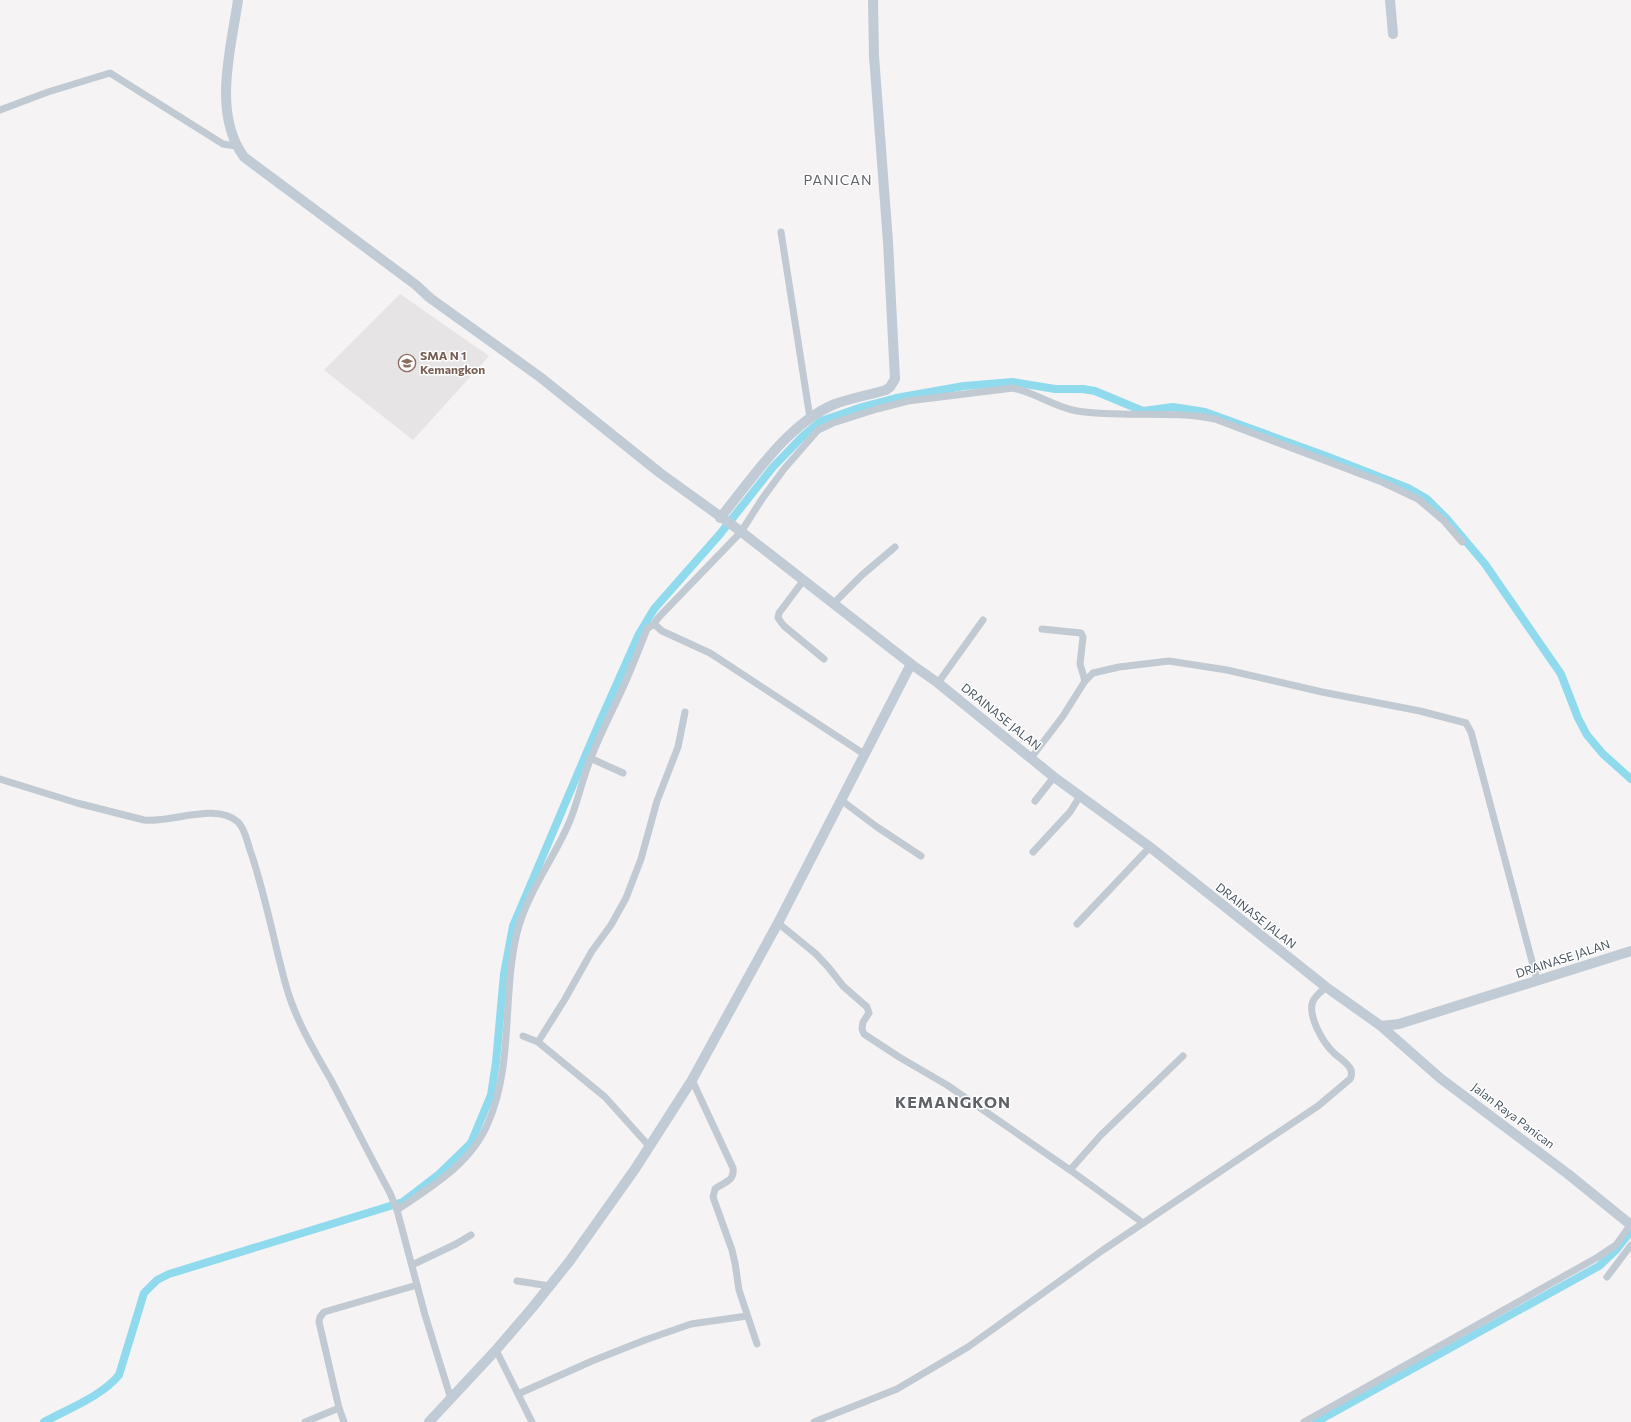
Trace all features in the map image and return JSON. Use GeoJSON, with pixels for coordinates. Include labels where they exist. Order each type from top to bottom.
{"type":"FeatureCollection","features":[{"type":"Feature","properties":{"kind":"main road"},"geometry":{"type":"LineString","coordinates":[[236,146],[229,125],[226,92],[233,27],[238,0]]}},
{"type":"Feature","properties":{"kind":"main road"},"geometry":{"type":"LineString","coordinates":[[720,518],[791,433],[810,418],[835,404],[886,390],[895,379],[888,242],[874,56],[873,0]]}},
{"type":"Feature","properties":{"kind":"main road"},"geometry":{"type":"LineString","coordinates":[[1390,0],[1392,34]]}},
{"type":"Feature","properties":{"kind":"main road","name":"DRAINASE JALAN"},"geometry":{"type":"LineString","coordinates":[[236,146],[244,157],[416,285],[430,298],[540,377],[660,473],[720,518],[740,531],[911,664],[938,683],[1054,777],[1150,847],[1326,987],[1381,1026],[1399,1024],[1631,951]]}},
{"type":"Feature","properties":{"kind":"main road"},"geometry":{"type":"LineString","coordinates":[[428,1422],[496,1350],[550,1286],[624,1186],[692,1080],[778,923],[911,664]]}},
{"type":"Feature","properties":{"kind":"main road","name":"Jalan Raya Panican"},"geometry":{"type":"LineString","coordinates":[[1381,1026],[1440,1078],[1568,1174],[1631,1225]]}},
{"type":"Feature","properties":{"kind":"street"},"geometry":{"type":"LineString","coordinates":[[0,110],[48,92],[110,74],[223,144],[236,146]]}},
{"type":"Feature","properties":{"kind":"street"},"geometry":{"type":"LineString","coordinates":[[781,232],[810,418]]}},
{"type":"Feature","properties":{"kind":"street"},"geometry":{"type":"LineString","coordinates":[[397,1209],[452,1170],[480,1140],[488,1123],[500,1090],[507,1002],[512,958],[518,931],[528,904],[569,822],[590,758],[625,682],[647,628],[654,624],[740,531],[784,470],[818,430],[833,423],[877,408],[908,401],[1013,388],[1026,391],[1056,405],[1078,411],[1144,415],[1172,414],[1215,419],[1382,482],[1418,498],[1444,521],[1462,542]]}},
{"type":"Feature","properties":{"kind":"street"},"geometry":{"type":"LineString","coordinates":[[833,604],[895,547]]}},
{"type":"Feature","properties":{"kind":"street"},"geometry":{"type":"LineString","coordinates":[[803,581],[779,613],[778,618],[784,626],[824,659]]}},
{"type":"Feature","properties":{"kind":"street"},"geometry":{"type":"LineString","coordinates":[[938,683],[983,620]]}},
{"type":"Feature","properties":{"kind":"street"},"geometry":{"type":"LineString","coordinates":[[654,624],[662,631],[710,653],[864,754]]}},
{"type":"Feature","properties":{"kind":"street"},"geometry":{"type":"LineString","coordinates":[[1042,629],[1081,633],[1083,638],[1080,664],[1085,681]]}},
{"type":"Feature","properties":{"kind":"street"},"geometry":{"type":"LineString","coordinates":[[1031,758],[1063,716],[1085,681],[1092,673],[1102,670],[1169,661],[1226,670],[1322,692],[1420,711],[1466,723],[1471,732],[1536,980]]}},
{"type":"Feature","properties":{"kind":"street"},"geometry":{"type":"LineString","coordinates":[[538,1042],[565,999],[592,951],[611,925],[626,898],[641,860],[657,801],[678,747],[685,712]]}},
{"type":"Feature","properties":{"kind":"street"},"geometry":{"type":"LineString","coordinates":[[590,758],[623,773]]}},
{"type":"Feature","properties":{"kind":"street"},"geometry":{"type":"LineString","coordinates":[[1035,801],[1054,777]]}},
{"type":"Feature","properties":{"kind":"street"},"geometry":{"type":"LineString","coordinates":[[0,779],[77,803],[144,820],[152,821],[214,813],[228,816],[238,822],[243,830],[258,874],[285,983],[297,1017],[397,1209],[417,1285],[451,1399]]}},
{"type":"Feature","properties":{"kind":"street"},"geometry":{"type":"LineString","coordinates":[[1033,852],[1070,812],[1080,796]]}},
{"type":"Feature","properties":{"kind":"street"},"geometry":{"type":"LineString","coordinates":[[841,800],[877,827],[921,856]]}},
{"type":"Feature","properties":{"kind":"street"},"geometry":{"type":"LineString","coordinates":[[1077,924],[1150,847]]}},
{"type":"Feature","properties":{"kind":"street"},"geometry":{"type":"LineString","coordinates":[[778,923],[816,954],[843,986],[867,1007],[869,1013],[864,1019],[862,1026],[864,1034],[947,1084],[1143,1223]]}},
{"type":"Feature","properties":{"kind":"street"},"geometry":{"type":"LineString","coordinates":[[814,1422],[897,1389],[968,1347],[1143,1223],[1318,1106],[1350,1079],[1352,1076],[1351,1070],[1326,1044],[1314,1020],[1312,1008],[1313,1001],[1326,987]]}},
{"type":"Feature","properties":{"kind":"street"},"geometry":{"type":"LineString","coordinates":[[523,1036],[538,1042],[606,1097],[649,1146]]}},
{"type":"Feature","properties":{"kind":"street"},"geometry":{"type":"LineString","coordinates":[[1070,1170],[1101,1135],[1183,1056]]}},
{"type":"Feature","properties":{"kind":"street"},"geometry":{"type":"LineString","coordinates":[[692,1080],[733,1168],[731,1180],[715,1189],[713,1197],[732,1250],[739,1290],[757,1344]]}},
{"type":"Feature","properties":{"kind":"street"},"geometry":{"type":"LineString","coordinates":[[1304,1422],[1598,1257],[1616,1245],[1631,1225]]}},
{"type":"Feature","properties":{"kind":"street"},"geometry":{"type":"LineString","coordinates":[[412,1265],[456,1244],[471,1235]]}},
{"type":"Feature","properties":{"kind":"street"},"geometry":{"type":"LineString","coordinates":[[1607,1278],[1631,1245]]}},
{"type":"Feature","properties":{"kind":"street"},"geometry":{"type":"LineString","coordinates":[[517,1281],[550,1286]]}},
{"type":"Feature","properties":{"kind":"street"},"geometry":{"type":"LineString","coordinates":[[344,1422],[339,1408],[319,1322],[320,1317],[324,1312],[417,1285]]}},
{"type":"Feature","properties":{"kind":"street"},"geometry":{"type":"LineString","coordinates":[[518,1394],[592,1361],[678,1329],[700,1322],[747,1316]]}},
{"type":"Feature","properties":{"kind":"street"},"geometry":{"type":"LineString","coordinates":[[496,1350],[532,1422]]}},
{"type":"Feature","properties":{"kind":"street"},"geometry":{"type":"LineString","coordinates":[[305,1422],[339,1408]]}},
{"type":"Feature","properties":{"kind":"shaded area","name":"SMA N 1 Kemangkon"},"geometry":{"type":"Polygon","coordinates":[[[400,294],[489,356],[413,440],[324,370],[400,294]]]}},
{"type":"Feature","properties":{"kind":"waterway"},"geometry":{"type":"LineString","coordinates":[[44,1422],[94,1396],[112,1383],[119,1375],[144,1293],[157,1280],[169,1274],[403,1202],[438,1175],[471,1143],[491,1095],[496,1062],[504,974],[513,926],[639,634],[654,609],[720,534],[773,467],[803,436],[821,421],[862,407],[896,398],[964,386],[1013,382],[1055,389],[1083,389],[1095,391],[1143,411],[1173,407],[1205,412],[1326,456],[1408,488],[1427,499],[1447,519],[1485,564],[1561,674],[1578,718],[1587,735],[1603,754],[1631,779]]}},
{"type":"Feature","properties":{"kind":"waterway"},"geometry":{"type":"LineString","coordinates":[[1316,1422],[1599,1266],[1616,1250],[1631,1231]]}},
{"type":"Feature","properties":{"kind":"place","name":"SMA N 1 Kemangkon"},"geometry":{"type":"Point","coordinates":[407,363]}},
{"type":"Feature","properties":{"kind":"district","name":"PANICAN"},"geometry":{"type":"Point","coordinates":[838,180]}},
{"type":"Feature","properties":{"kind":"district","name":"KEMANGKON"},"geometry":{"type":"Point","coordinates":[953,1102]}}]}
